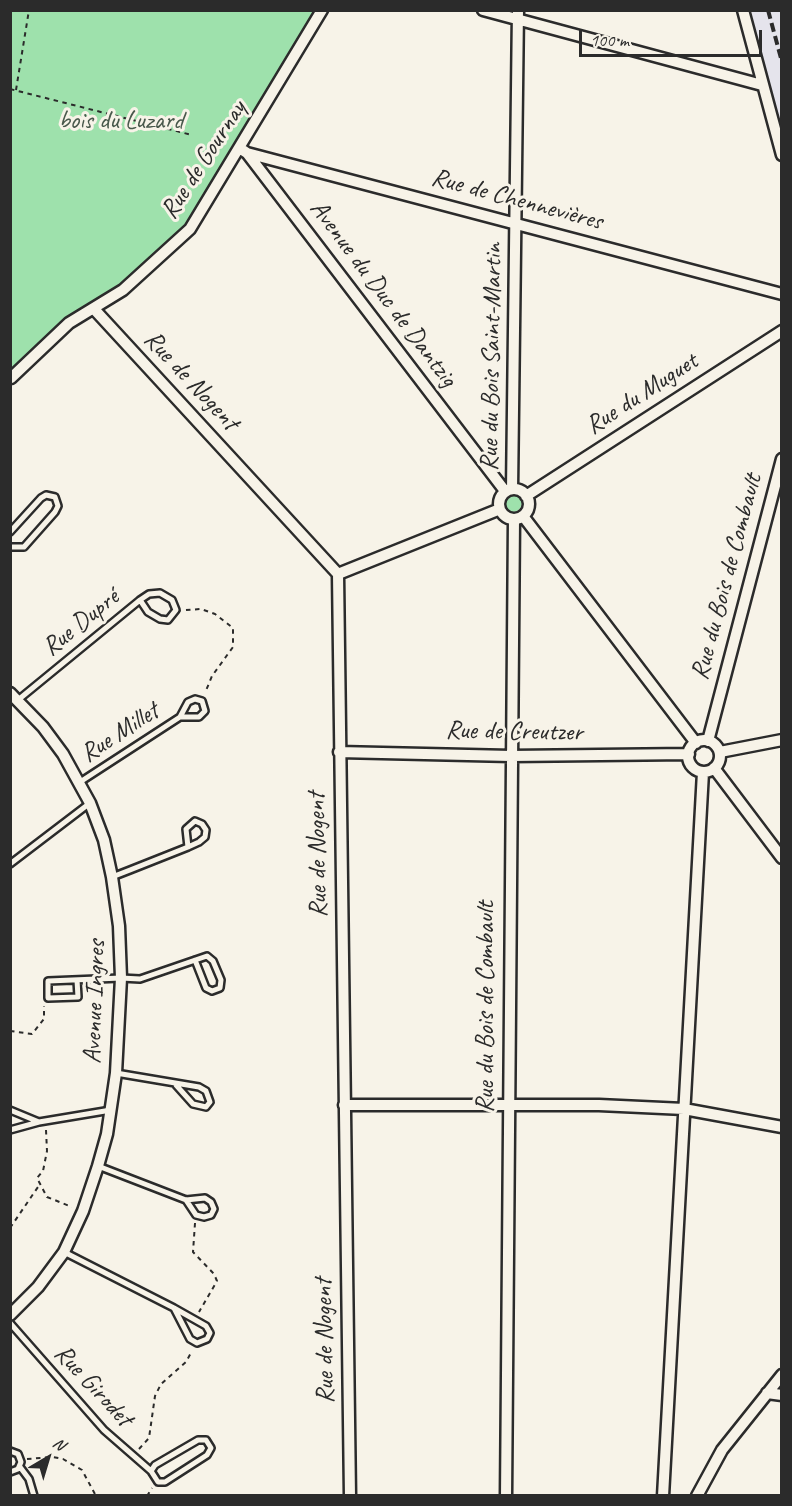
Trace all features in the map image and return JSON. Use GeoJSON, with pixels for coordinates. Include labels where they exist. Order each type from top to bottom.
{"type":"FeatureCollection","features":[{"type":"Feature","properties":{"kind":"street","name":"Rue de Gournay"},"geometry":{"type":"LineString","coordinates":[[11,378],[69,324],[123,290],[190,229],[244,151],[322,10]]}},
{"type":"Feature","properties":{"kind":"street"},"geometry":{"type":"LineString","coordinates":[[483,10],[518,15],[762,85]]}},
{"type":"Feature","properties":{"kind":"street"},"geometry":{"type":"LineString","coordinates":[[743,10],[782,155]]}},
{"type":"Feature","properties":{"kind":"street","name":"Rue du Bois Saint-Martin"},"geometry":{"type":"LineString","coordinates":[[508,490],[516,224],[518,15]]}},
{"type":"Feature","properties":{"kind":"street","name":"Rue de Chennevières"},"geometry":{"type":"LineString","coordinates":[[244,151],[782,294]]}},
{"type":"Feature","properties":{"kind":"street","name":"Avenue du Duc de Dantzig"},"geometry":{"type":"LineString","coordinates":[[244,151],[508,490]]}},
{"type":"Feature","properties":{"kind":"street","name":"Rue de Nogent"},"geometry":{"type":"LineString","coordinates":[[94,309],[338,574],[350,1496]]}},
{"type":"Feature","properties":{"kind":"street","name":"Rue du Muguet"},"geometry":{"type":"LineString","coordinates":[[526,496],[782,331]]}},
{"type":"Feature","properties":{"kind":"street","name":"Rue du Bois de Combault"},"geometry":{"type":"LineString","coordinates":[[708,741],[782,459]]}},
{"type":"Feature","properties":{"kind":"street"},"geometry":{"type":"LineString","coordinates":[[518,517],[528,506],[526,496],[508,490],[500,498],[500,509],[504,516],[518,517],[696,743]]}},
{"type":"Feature","properties":{"kind":"street"},"geometry":{"type":"LineString","coordinates":[[338,574],[500,509]]}},
{"type":"Feature","properties":{"kind":"street","name":"Rue du Bois de Combault"},"geometry":{"type":"LineString","coordinates":[[506,1496],[510,756],[518,517]]}},
{"type":"Feature","properties":{"kind":"street","name":"Avenue Ingres"},"geometry":{"type":"LineString","coordinates":[[10,1315],[38,1287],[64,1252],[83,1212],[98,1166],[111,1110],[116,1074],[121,978],[119,926],[112,877],[104,840],[90,803],[81,782],[53,740],[14,696]]}},
{"type":"Feature","properties":{"kind":"street"},"geometry":{"type":"LineString","coordinates":[[720,752],[782,740]]}},
{"type":"Feature","properties":{"kind":"street"},"geometry":{"type":"LineString","coordinates":[[663,1496],[684,1109],[709,770],[720,761],[720,752],[715,744],[708,741],[696,743],[689,754],[691,764],[709,770],[782,858]]}},
{"type":"Feature","properties":{"kind":"street","name":"Rue de Creutzer"},"geometry":{"type":"LineString","coordinates":[[339,752],[510,756],[689,754]]}},
{"type":"Feature","properties":{"kind":"street"},"geometry":{"type":"LineString","coordinates":[[344,1105],[508,1104],[684,1109],[782,1127]]}},
{"type":"Feature","properties":{"kind":"street"},"geometry":{"type":"LineString","coordinates":[[696,1496],[722,1450],[782,1375]]}},
{"type":"Feature","properties":{"kind":"street"},"geometry":{"type":"LineString","coordinates":[[767,1393],[782,1395]]}},
{"type":"Feature","properties":{"kind":"lane"},"geometry":{"type":"LineString","coordinates":[[10,532],[41,498],[46,495],[55,497],[58,506],[55,512],[24,547],[10,547]]}},
{"type":"Feature","properties":{"kind":"lane","name":"Rue Dupré"},"geometry":{"type":"LineString","coordinates":[[14,696],[140,600],[149,594],[160,593],[172,600],[176,610],[168,620],[160,620],[148,612],[140,600]]}},
{"type":"Feature","properties":{"kind":"lane","name":"Rue Millet"},"geometry":{"type":"LineString","coordinates":[[81,782],[180,717],[188,702],[195,699],[202,701],[204,711],[199,717],[180,717]]}},
{"type":"Feature","properties":{"kind":"lane"},"geometry":{"type":"LineString","coordinates":[[10,864],[90,803]]}},
{"type":"Feature","properties":{"kind":"lane"},"geometry":{"type":"LineString","coordinates":[[112,877],[188,847],[205,837],[206,830],[202,824],[195,821],[186,829],[188,847]]}},
{"type":"Feature","properties":{"kind":"lane"},"geometry":{"type":"LineString","coordinates":[[77,980],[78,997],[48,998],[48,981],[121,978],[140,979],[195,960],[207,956],[213,961],[221,980],[220,988],[212,991],[206,988],[195,960]]}},
{"type":"Feature","properties":{"kind":"lane"},"geometry":{"type":"LineString","coordinates":[[116,1074],[176,1085],[206,1091],[210,1102],[206,1107],[193,1104],[176,1085]]}},
{"type":"Feature","properties":{"kind":"lane"},"geometry":{"type":"LineString","coordinates":[[10,1110],[39,1122]]}},
{"type":"Feature","properties":{"kind":"lane"},"geometry":{"type":"LineString","coordinates":[[10,1130],[39,1122],[111,1110]]}},
{"type":"Feature","properties":{"kind":"lane"},"geometry":{"type":"LineString","coordinates":[[98,1166],[186,1200],[196,1215],[204,1217],[211,1215],[214,1209],[211,1202],[205,1198],[196,1197],[186,1200]]}},
{"type":"Feature","properties":{"kind":"lane"},"geometry":{"type":"LineString","coordinates":[[64,1252],[174,1308],[206,1326],[210,1333],[202,1343],[196,1343],[190,1338],[174,1308]]}},
{"type":"Feature","properties":{"kind":"lane","name":"Rue Girodet"},"geometry":{"type":"LineString","coordinates":[[10,1323],[104,1430],[152,1471],[158,1482],[165,1482],[207,1455],[211,1448],[206,1440],[198,1440],[155,1466],[152,1471]]}},
{"type":"Feature","properties":{"kind":"lane"},"geometry":{"type":"LineString","coordinates":[[10,1451],[18,1454],[21,1460],[20,1467],[29,1479],[34,1496]]}},
{"type":"Feature","properties":{"kind":"lane"},"geometry":{"type":"LineString","coordinates":[[10,1472],[20,1467]]}},
{"type":"Feature","properties":{"kind":"path"},"geometry":{"type":"LineString","coordinates":[[16,90],[29,10]]}},
{"type":"Feature","properties":{"kind":"path"},"geometry":{"type":"LineString","coordinates":[[10,89],[192,135]]}},
{"type":"Feature","properties":{"kind":"path"},"geometry":{"type":"LineString","coordinates":[[176,610],[207,611],[225,619],[233,628],[233,646],[212,676],[202,701]]}},
{"type":"Feature","properties":{"kind":"path"},"geometry":{"type":"LineString","coordinates":[[10,1031],[32,1034],[39,1028],[44,1019],[45,1004],[48,998]]}},
{"type":"Feature","properties":{"kind":"path"},"geometry":{"type":"LineString","coordinates":[[46,1121],[47,1151],[43,1171],[37,1178],[47,1197],[83,1212]]}},
{"type":"Feature","properties":{"kind":"path"},"geometry":{"type":"LineString","coordinates":[[10,1228],[40,1184]]}},
{"type":"Feature","properties":{"kind":"path"},"geometry":{"type":"LineString","coordinates":[[195,1319],[217,1281],[214,1274],[194,1252],[196,1215]]}},
{"type":"Feature","properties":{"kind":"path"},"geometry":{"type":"LineString","coordinates":[[133,1455],[149,1438],[154,1396],[161,1383],[186,1362],[196,1343]]}},
{"type":"Feature","properties":{"kind":"path"},"geometry":{"type":"LineString","coordinates":[[21,1460],[53,1457],[63,1459],[82,1470],[96,1496]]}},
{"type":"Feature","properties":{"kind":"shaded area"},"geometry":{"type":"Polygon","coordinates":[[[751,11],[781,11],[781,125],[769,81],[751,11]]]}},
{"type":"Feature","properties":{"kind":"green space","name":"bois du Luzard"},"geometry":{"type":"Polygon","coordinates":[[[11,11],[316,11],[185,228],[115,291],[69,316],[11,375],[11,11]]]}},
{"type":"Feature","properties":{"kind":"green space"},"geometry":{"type":"Polygon","coordinates":[[[513,494],[519,497],[522,503],[519,509],[513,512],[507,509],[504,503],[507,497],[513,494]]]}},
{"type":"Feature","properties":{"kind":"railway"},"geometry":{"type":"LineString","coordinates":[[768,10],[782,62]]}}]}
